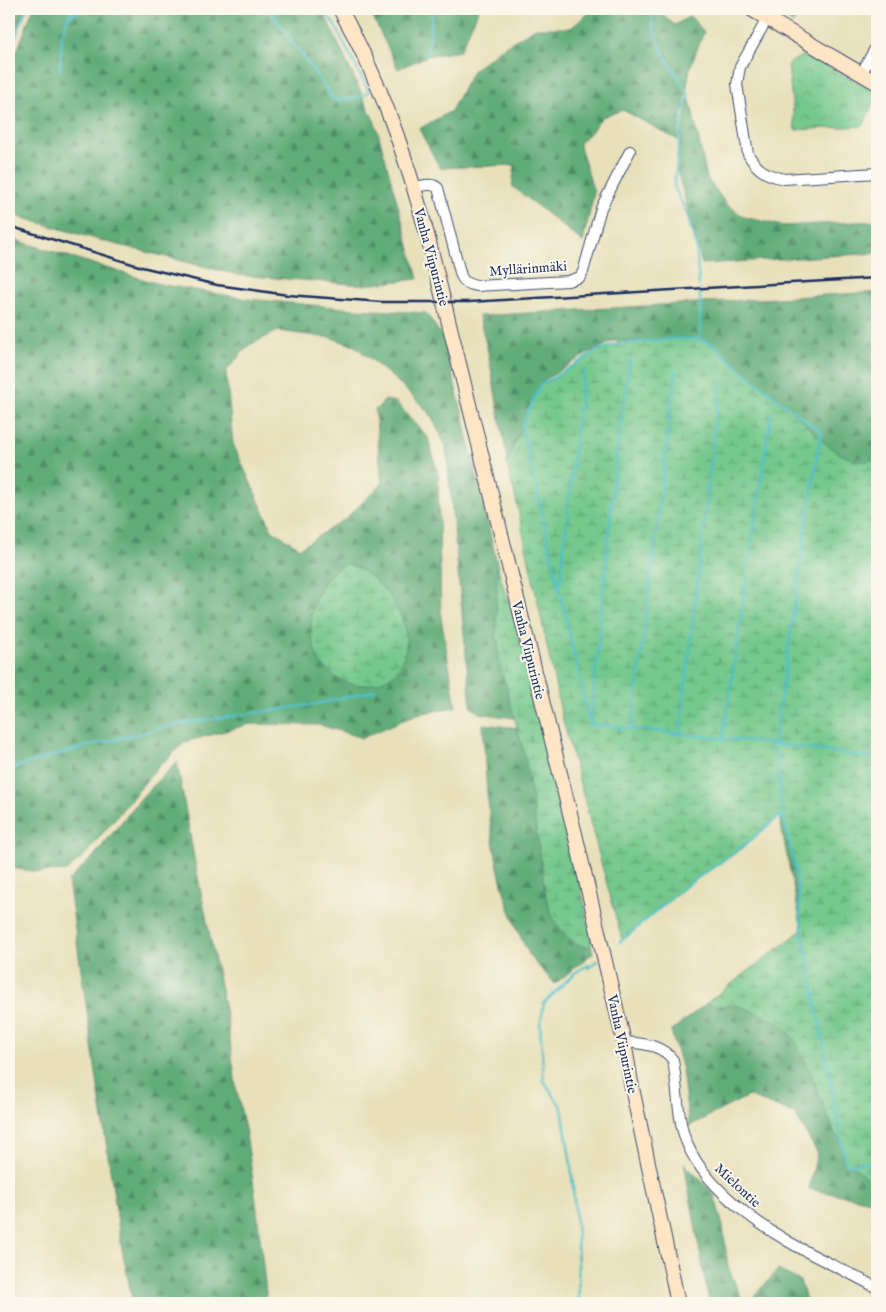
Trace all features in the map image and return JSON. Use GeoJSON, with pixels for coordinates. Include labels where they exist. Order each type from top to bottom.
{"type":"FeatureCollection","features":[{"type":"Feature","properties":{"kind":"street","name":"Vanha Viipurintie"},"geometry":{"type":"LineString","coordinates":[[340,9],[358,40],[380,89],[414,187],[446,306],[624,1042],[678,1303]]}},
{"type":"Feature","properties":{"kind":"street"},"geometry":{"type":"LineString","coordinates":[[751,9],[877,83]]}},
{"type":"Feature","properties":{"kind":"street"},"geometry":{"type":"LineString","coordinates":[[767,18],[740,67],[737,84],[748,154],[753,163],[762,172],[784,179],[877,173]]}},
{"type":"Feature","properties":{"kind":"street"},"geometry":{"type":"LineString","coordinates":[[861,74],[877,45]]}},
{"type":"Feature","properties":{"kind":"street","name":"Myllärinmäki"},"geometry":{"type":"LineString","coordinates":[[414,187],[430,185],[438,188],[461,276],[466,282],[477,286],[568,281],[580,277],[583,272],[601,208],[630,151]]}},
{"type":"Feature","properties":{"kind":"street","name":"Mielontie"},"geometry":{"type":"LineString","coordinates":[[624,1042],[658,1047],[667,1052],[673,1060],[682,1128],[691,1152],[704,1173],[722,1192],[755,1220],[790,1243],[877,1288]]}},
{"type":"Feature","properties":{"kind":"green space"},"geometry":{"type":"Polygon","coordinates":[[[9,9],[24,9],[9,48],[9,9]]]}},
{"type":"Feature","properties":{"kind":"green space"},"geometry":{"type":"Polygon","coordinates":[[[33,9],[322,9],[376,125],[418,279],[364,285],[238,275],[103,241],[9,214],[9,72],[33,9]]]}},
{"type":"Feature","properties":{"kind":"green space"},"geometry":{"type":"Polygon","coordinates":[[[369,9],[479,9],[460,51],[427,56],[398,69],[369,9]]]}},
{"type":"Feature","properties":{"kind":"green space"},"geometry":{"type":"Polygon","coordinates":[[[582,9],[654,9],[675,25],[690,16],[704,32],[690,68],[678,140],[623,110],[602,117],[591,132],[579,143],[594,193],[583,242],[512,186],[515,165],[440,168],[419,129],[451,111],[473,70],[505,46],[536,28],[571,28],[589,13],[582,9]]]}},
{"type":"Feature","properties":{"kind":"green space"},"geometry":{"type":"Polygon","coordinates":[[[768,9],[798,9],[793,24],[768,9]]]}},
{"type":"Feature","properties":{"kind":"green space"},"geometry":{"type":"Polygon","coordinates":[[[807,53],[877,94],[863,126],[795,130],[788,64],[807,53]]]}},
{"type":"Feature","properties":{"kind":"green space"},"geometry":{"type":"Polygon","coordinates":[[[689,95],[707,178],[726,204],[744,217],[783,226],[877,221],[877,253],[702,264],[676,165],[689,95]]]}},
{"type":"Feature","properties":{"kind":"green space"},"geometry":{"type":"Polygon","coordinates":[[[9,238],[159,284],[248,299],[354,309],[426,313],[442,336],[463,416],[535,721],[479,713],[471,707],[446,446],[430,414],[398,382],[355,346],[332,338],[278,331],[249,345],[226,371],[233,444],[272,530],[300,548],[345,519],[382,484],[375,410],[385,400],[396,402],[428,438],[438,473],[441,617],[456,707],[417,714],[362,738],[320,725],[250,724],[185,742],[156,769],[83,857],[66,871],[39,872],[9,868],[9,238]]]}},
{"type":"Feature","properties":{"kind":"green space"},"geometry":{"type":"Polygon","coordinates":[[[877,292],[877,1202],[809,1189],[817,1152],[795,1114],[748,1096],[689,1126],[682,1070],[671,1031],[802,930],[779,816],[789,408],[707,342],[613,341],[583,356],[543,381],[540,391],[541,470],[512,486],[488,352],[479,316],[877,292]]]}},
{"type":"Feature","properties":{"kind":"green space"},"geometry":{"type":"Polygon","coordinates":[[[692,338],[705,341],[715,347],[790,409],[821,440],[838,453],[858,461],[877,460],[877,1186],[851,1164],[846,1164],[841,1138],[835,1135],[810,1071],[795,1040],[782,1025],[740,1006],[704,1005],[802,930],[796,871],[784,821],[780,816],[739,850],[687,885],[622,940],[562,717],[514,490],[510,479],[507,462],[540,385],[599,350],[618,344],[692,338]]]}},
{"type":"Feature","properties":{"kind":"green space"},"geometry":{"type":"Polygon","coordinates":[[[348,564],[372,577],[382,587],[392,599],[404,626],[405,653],[400,666],[389,677],[368,685],[345,682],[337,678],[322,665],[317,656],[311,630],[312,611],[319,592],[334,572],[348,564]]]}},
{"type":"Feature","properties":{"kind":"green space"},"geometry":{"type":"Polygon","coordinates":[[[497,567],[526,660],[551,754],[573,848],[592,943],[588,948],[577,944],[567,937],[553,919],[546,897],[524,753],[500,665],[496,631],[497,567]]]}},
{"type":"Feature","properties":{"kind":"green space"},"geometry":{"type":"Polygon","coordinates":[[[483,724],[536,730],[545,760],[593,953],[555,984],[537,965],[528,952],[506,899],[493,841],[489,811],[483,724]]]}},
{"type":"Feature","properties":{"kind":"green space"},"geometry":{"type":"Polygon","coordinates":[[[177,762],[195,863],[227,1019],[236,1087],[246,1134],[256,1201],[267,1303],[133,1303],[121,1244],[68,881],[94,856],[142,797],[177,762]]]}},
{"type":"Feature","properties":{"kind":"green space"},"geometry":{"type":"Polygon","coordinates":[[[684,1163],[714,1194],[723,1226],[728,1267],[743,1302],[750,1301],[778,1270],[800,1281],[807,1303],[709,1303],[684,1163]]]}},
{"type":"Feature","properties":{"kind":"waterway"},"geometry":{"type":"LineString","coordinates":[[9,55],[26,9]]}},
{"type":"Feature","properties":{"kind":"waterway"},"geometry":{"type":"LineString","coordinates":[[69,15],[75,9]]}},
{"type":"Feature","properties":{"kind":"waterway"},"geometry":{"type":"LineString","coordinates":[[60,71],[62,35],[68,17],[83,9]]}},
{"type":"Feature","properties":{"kind":"waterway"},"geometry":{"type":"LineString","coordinates":[[265,9],[273,15],[335,101],[360,97],[369,92],[334,24],[323,9]]}},
{"type":"Feature","properties":{"kind":"waterway"},"geometry":{"type":"LineString","coordinates":[[427,56],[433,9]]}},
{"type":"Feature","properties":{"kind":"waterway"},"geometry":{"type":"LineString","coordinates":[[653,9],[652,25],[662,51],[689,95],[682,116],[674,186],[687,214],[696,246],[699,285]]}},
{"type":"Feature","properties":{"kind":"waterway"},"geometry":{"type":"LineString","coordinates":[[700,291],[700,339]]}},
{"type":"Feature","properties":{"kind":"waterway"},"geometry":{"type":"LineString","coordinates":[[590,724],[522,426],[540,385],[599,350],[618,344],[675,339],[700,339],[714,345],[728,359],[821,432],[774,745],[784,821],[796,871],[802,930],[846,1164],[877,1162]]}},
{"type":"Feature","properties":{"kind":"waterway"},"geometry":{"type":"LineString","coordinates":[[591,720],[617,449],[630,359]]}},
{"type":"Feature","properties":{"kind":"waterway"},"geometry":{"type":"LineString","coordinates":[[560,584],[584,370]]}},
{"type":"Feature","properties":{"kind":"waterway"},"geometry":{"type":"LineString","coordinates":[[632,728],[676,370]]}},
{"type":"Feature","properties":{"kind":"waterway"},"geometry":{"type":"LineString","coordinates":[[680,733],[720,382]]}},
{"type":"Feature","properties":{"kind":"waterway"},"geometry":{"type":"LineString","coordinates":[[723,738],[771,414]]}},
{"type":"Feature","properties":{"kind":"waterway"},"geometry":{"type":"LineString","coordinates":[[9,769],[87,746],[179,724],[316,704],[376,690]]}},
{"type":"Feature","properties":{"kind":"waterway"},"geometry":{"type":"LineString","coordinates":[[590,724],[774,744],[877,758]]}},
{"type":"Feature","properties":{"kind":"waterway"},"geometry":{"type":"LineString","coordinates":[[620,942],[687,885],[739,850],[779,816],[783,820]]}},
{"type":"Feature","properties":{"kind":"waterway"},"geometry":{"type":"LineString","coordinates":[[579,1303],[577,1234],[571,1165],[562,1108],[544,1081],[540,1025],[544,1003],[576,972],[588,965],[588,968],[598,960]]}},
{"type":"Feature","properties":{"kind":"railway"},"geometry":{"type":"LineString","coordinates":[[9,226],[142,267],[217,285],[288,295],[382,302],[469,302],[877,278]]}}]}
